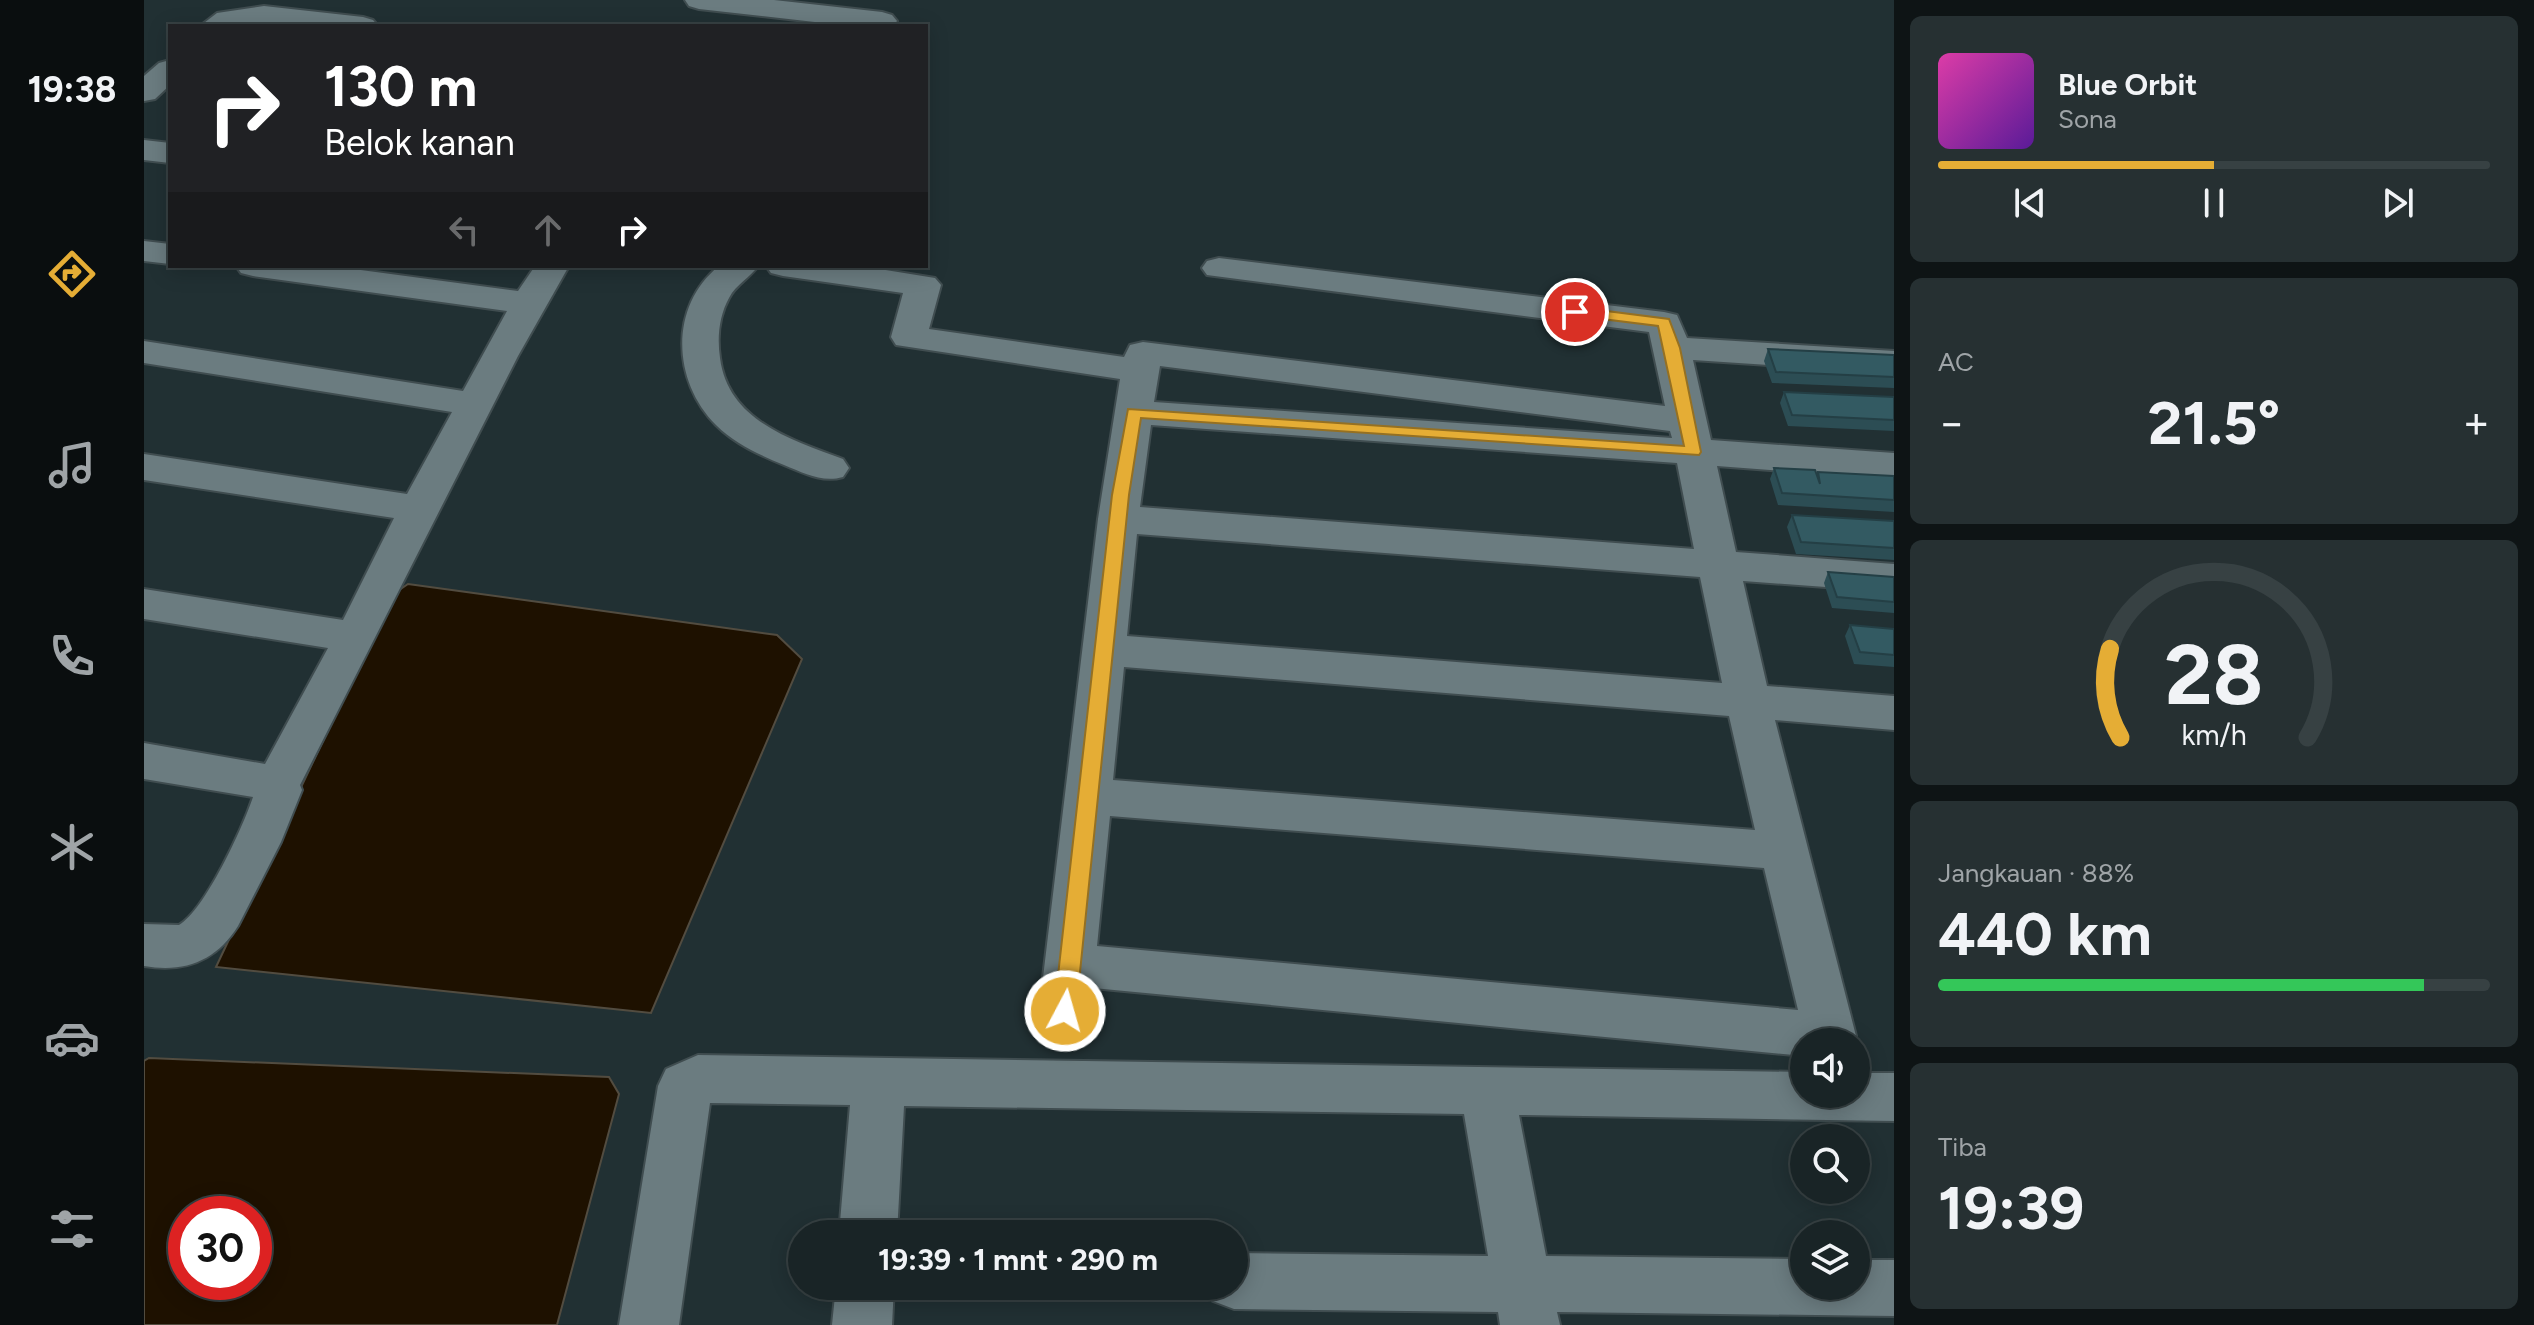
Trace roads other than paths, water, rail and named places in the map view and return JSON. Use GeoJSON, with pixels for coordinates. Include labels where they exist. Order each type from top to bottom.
{"type":"FeatureCollection","features":[{"type":"Feature","properties":{"kind":"street"},"geometry":{"type":"LineString","coordinates":[[331,22],[354,0]]}},
{"type":"Feature","properties":{"kind":"street"},"geometry":{"type":"LineString","coordinates":[[699,0],[885,16]]}},
{"type":"Feature","properties":{"kind":"street"},"geometry":{"type":"LineString","coordinates":[[218,24],[226,18],[240,15],[347,24]]}},
{"type":"Feature","properties":{"kind":"street"},"geometry":{"type":"LineString","coordinates":[[144,92],[168,72]]}},
{"type":"Feature","properties":{"kind":"street"},"geometry":{"type":"LineString","coordinates":[[144,150],[168,153]]}},
{"type":"Feature","properties":{"kind":"street"},"geometry":{"type":"LineString","coordinates":[[144,251],[168,254]]}},
{"type":"Feature","properties":{"kind":"street"},"geometry":{"type":"LineString","coordinates":[[268,268],[527,303]]}},
{"type":"Feature","properties":{"kind":"street"},"geometry":{"type":"LineString","coordinates":[[276,786],[356,637],[419,509],[447,462],[473,404],[527,303],[551,268]]}},
{"type":"Feature","properties":{"kind":"street"},"geometry":{"type":"LineString","coordinates":[[738,268],[722,281],[704,310],[699,345],[705,378],[726,412],[772,446],[829,468]]}},
{"type":"Feature","properties":{"kind":"street"},"geometry":{"type":"LineString","coordinates":[[798,268],[923,285],[909,337],[1137,392],[1690,436]]}},
{"type":"Feature","properties":{"kind":"street"},"geometry":{"type":"LineString","coordinates":[[1070,965],[1830,1036],[1748,702],[1672,348],[1664,323],[1219,268]]}},
{"type":"Feature","properties":{"kind":"street"},"geometry":{"type":"LineString","coordinates":[[1672,348],[1894,362]]}},
{"type":"Feature","properties":{"kind":"street"},"geometry":{"type":"LineString","coordinates":[[144,352],[473,404]]}},
{"type":"Feature","properties":{"kind":"street"},"geometry":{"type":"LineString","coordinates":[[1065,1011],[1118,519],[1143,353],[1894,466]]}},
{"type":"Feature","properties":{"kind":"street"},"geometry":{"type":"LineString","coordinates":[[144,467],[419,509]]}},
{"type":"Feature","properties":{"kind":"street"},"geometry":{"type":"LineString","coordinates":[[1118,519],[1894,578]]}},
{"type":"Feature","properties":{"kind":"street"},"geometry":{"type":"LineString","coordinates":[[144,604],[356,637]]}},
{"type":"Feature","properties":{"kind":"street"},"geometry":{"type":"LineString","coordinates":[[1104,650],[1894,713]]}},
{"type":"Feature","properties":{"kind":"street"},"geometry":{"type":"LineString","coordinates":[[144,761],[263,781],[279,790],[214,925],[189,944],[166,949],[144,945]]}},
{"type":"Feature","properties":{"kind":"street"},"geometry":{"type":"LineString","coordinates":[[1088,796],[1785,851]]}},
{"type":"Feature","properties":{"kind":"street"},"geometry":{"type":"LineString","coordinates":[[649,1325],[685,1086],[698,1079],[1894,1097]]}},
{"type":"Feature","properties":{"kind":"street"},"geometry":{"type":"LineString","coordinates":[[869,1220],[879,1081]]}},
{"type":"Feature","properties":{"kind":"street"},"geometry":{"type":"LineString","coordinates":[[1487,1091],[1526,1305]]}},
{"type":"Feature","properties":{"kind":"street"},"geometry":{"type":"LineString","coordinates":[[1248,1282],[1526,1305],[1894,1288]]}},
{"type":"Feature","properties":{"kind":"street"},"geometry":{"type":"LineString","coordinates":[[862,1325],[864,1300]]}}]}
